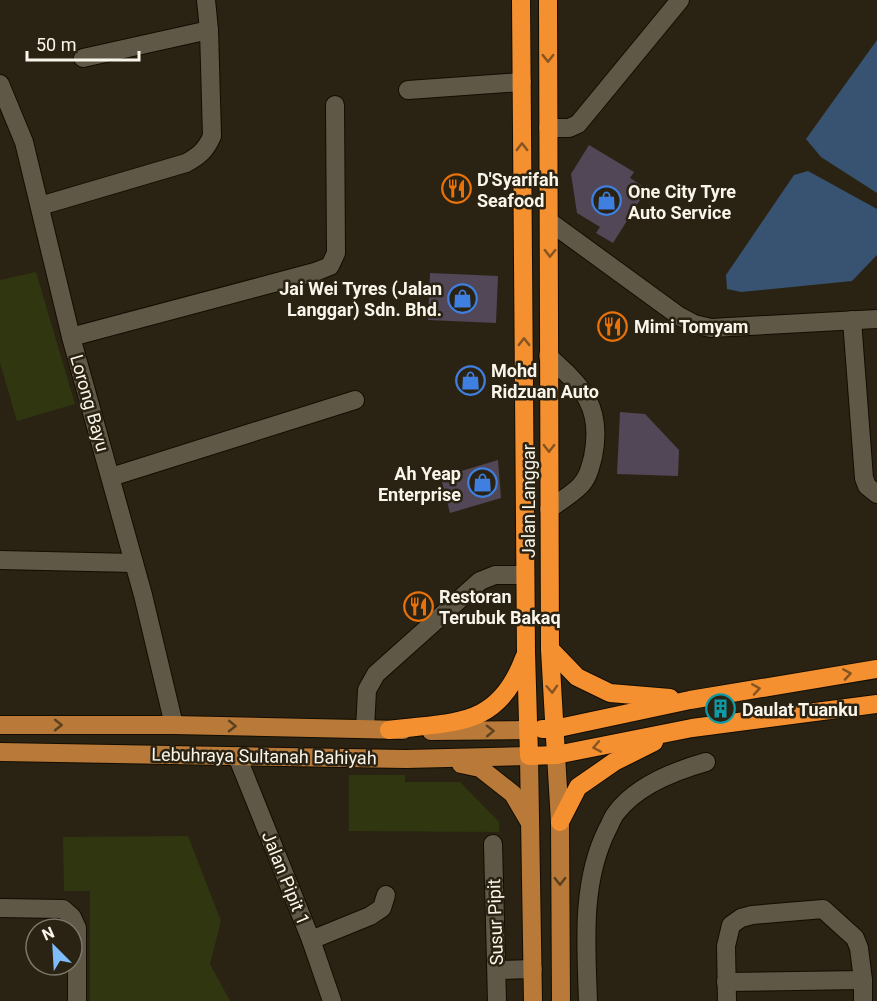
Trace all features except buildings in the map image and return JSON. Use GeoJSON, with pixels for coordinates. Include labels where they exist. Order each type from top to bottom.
{"type":"FeatureCollection","features":[{"type":"Feature","properties":{"kind":"highway","name":"Jalan Langgar"},"geometry":{"type":"LineString","coordinates":[[521,0],[525,575],[529,756]]}},
{"type":"Feature","properties":{"kind":"highway","name":"Jalan Langgar"},"geometry":{"type":"LineString","coordinates":[[548,0],[550,649],[556,755]]}},
{"type":"Feature","properties":{"kind":"highway"},"geometry":{"type":"LineString","coordinates":[[550,649],[577,677],[610,693],[690,700]]}},
{"type":"Feature","properties":{"kind":"highway"},"geometry":{"type":"LineString","coordinates":[[390,730],[464,720],[486,712],[504,696],[526,652]]}},
{"type":"Feature","properties":{"kind":"highway"},"geometry":{"type":"LineString","coordinates":[[528,730],[554,729],[690,700],[877,669]]}},
{"type":"Feature","properties":{"kind":"highway"},"geometry":{"type":"LineString","coordinates":[[529,756],[556,755],[692,728],[877,704]]}},
{"type":"Feature","properties":{"kind":"highway"},"geometry":{"type":"LineString","coordinates":[[560,822],[578,787],[614,762],[651,743],[692,728]]}},
{"type":"Feature","properties":{"kind":"main road","name":"Lebuhraya Sultanah Bahiyah"},"geometry":{"type":"LineString","coordinates":[[0,725],[528,730]]}},
{"type":"Feature","properties":{"kind":"main road"},"geometry":{"type":"LineString","coordinates":[[126,754],[151,741],[174,725],[193,742],[229,756]]}},
{"type":"Feature","properties":{"kind":"main road","name":"Lebuhraya Sultanah Bahiyah"},"geometry":{"type":"LineString","coordinates":[[0,753],[406,759],[529,756]]}},
{"type":"Feature","properties":{"kind":"main road","name":"Jalan Langgar"},"geometry":{"type":"LineString","coordinates":[[556,755],[560,822],[561,1001]]}},
{"type":"Feature","properties":{"kind":"main road","name":"Jalan Langgar"},"geometry":{"type":"LineString","coordinates":[[529,756],[533,1001]]}},
{"type":"Feature","properties":{"kind":"main road"},"geometry":{"type":"LineString","coordinates":[[406,759],[480,768],[513,794],[531,824]]}},
{"type":"Feature","properties":{"kind":"street"},"geometry":{"type":"LineString","coordinates":[[40,206],[170,169],[200,156],[212,136],[206,0]]}},
{"type":"Feature","properties":{"kind":"street"},"geometry":{"type":"LineString","coordinates":[[548,128],[569,128],[578,124],[680,0]]}},
{"type":"Feature","properties":{"kind":"street"},"geometry":{"type":"LineString","coordinates":[[83,58],[209,30]]}},
{"type":"Feature","properties":{"kind":"street"},"geometry":{"type":"LineString","coordinates":[[408,90],[522,82]]}},
{"type":"Feature","properties":{"kind":"street","name":"Lorong Bayu"},"geometry":{"type":"LineString","coordinates":[[0,84],[24,142],[71,337],[134,563],[174,725]]}},
{"type":"Feature","properties":{"kind":"street"},"geometry":{"type":"LineString","coordinates":[[71,337],[315,272],[330,266],[336,253],[335,105]]}},
{"type":"Feature","properties":{"kind":"street"},"geometry":{"type":"LineString","coordinates":[[550,222],[679,316],[694,324],[711,328],[877,319]]}},
{"type":"Feature","properties":{"kind":"street"},"geometry":{"type":"LineString","coordinates":[[852,320],[868,416],[864,478],[867,486],[877,494]]}},
{"type":"Feature","properties":{"kind":"street"},"geometry":{"type":"LineString","coordinates":[[548,356],[576,381],[587,399],[594,414],[595,443],[589,472],[580,486],[549,509]]}},
{"type":"Feature","properties":{"kind":"street"},"geometry":{"type":"LineString","coordinates":[[111,477],[355,400]]}},
{"type":"Feature","properties":{"kind":"street"},"geometry":{"type":"LineString","coordinates":[[0,560],[134,563]]}},
{"type":"Feature","properties":{"kind":"street"},"geometry":{"type":"LineString","coordinates":[[365,729],[367,690],[376,674],[474,585],[495,575],[525,575]]}},
{"type":"Feature","properties":{"kind":"street","name":"Jalan Pipit 1"},"geometry":{"type":"LineString","coordinates":[[229,756],[311,940],[332,1001]]}},
{"type":"Feature","properties":{"kind":"street"},"geometry":{"type":"LineString","coordinates":[[588,1001],[586,923],[593,865],[612,821],[616,813],[640,790],[667,776],[706,762]]}},
{"type":"Feature","properties":{"kind":"street","name":"Susur Pipit"},"geometry":{"type":"LineString","coordinates":[[493,844],[497,1001]]}},
{"type":"Feature","properties":{"kind":"street"},"geometry":{"type":"LineString","coordinates":[[311,940],[370,916],[382,908],[386,894]]}},
{"type":"Feature","properties":{"kind":"street"},"geometry":{"type":"LineString","coordinates":[[0,908],[63,909],[72,917],[77,928],[77,1001]]}},
{"type":"Feature","properties":{"kind":"street"},"geometry":{"type":"LineString","coordinates":[[727,1001],[726,937],[730,925],[741,918],[752,915],[818,908],[830,913],[855,938],[859,948],[863,1001]]}},
{"type":"Feature","properties":{"kind":"street"},"geometry":{"type":"LineString","coordinates":[[497,970],[533,969]]}},
{"type":"Feature","properties":{"kind":"street"},"geometry":{"type":"LineString","coordinates":[[726,982],[863,980]]}},
{"type":"Feature","properties":{"kind":"green space"},"geometry":{"type":"Polygon","coordinates":[[[36,272],[75,404],[17,421],[0,363],[0,280],[36,272]]]}},
{"type":"Feature","properties":{"kind":"green space"},"geometry":{"type":"Polygon","coordinates":[[[349,775],[405,775],[405,782],[460,782],[499,822],[499,832],[349,831],[349,775]]]}},
{"type":"Feature","properties":{"kind":"green space"},"geometry":{"type":"Polygon","coordinates":[[[188,836],[221,921],[210,964],[230,1001],[90,1001],[90,891],[64,891],[63,837],[188,836]]]}},
{"type":"Feature","properties":{"kind":"water"},"geometry":{"type":"Polygon","coordinates":[[[877,40],[877,193],[821,157],[806,139],[877,40]]]}},
{"type":"Feature","properties":{"kind":"water"},"geometry":{"type":"Polygon","coordinates":[[[808,171],[877,209],[877,255],[852,281],[741,292],[727,289],[726,275],[794,175],[808,171]]]}},
{"type":"Feature","properties":{"kind":"place","name":"D'Syarifah Seafood"},"geometry":{"type":"Point","coordinates":[456,189]}},
{"type":"Feature","properties":{"kind":"place","name":"One City Tyre Auto Service"},"geometry":{"type":"Point","coordinates":[607,201]}},
{"type":"Feature","properties":{"kind":"place","name":"Jai Wei Tyres (Jalan Langgar) Sdn. Bhd."},"geometry":{"type":"Point","coordinates":[463,298]}},
{"type":"Feature","properties":{"kind":"place","name":"Mimi Tomyam"},"geometry":{"type":"Point","coordinates":[613,326]}},
{"type":"Feature","properties":{"kind":"place","name":"Mohd Ridzuan Auto"},"geometry":{"type":"Point","coordinates":[470,380]}},
{"type":"Feature","properties":{"kind":"place","name":"Ah Yeap Enterprise"},"geometry":{"type":"Point","coordinates":[482,483]}},
{"type":"Feature","properties":{"kind":"place","name":"Restoran Terubuk Bakaq"},"geometry":{"type":"Point","coordinates":[418,606]}},
{"type":"Feature","properties":{"kind":"place","name":"Daulat Tuanku"},"geometry":{"type":"Point","coordinates":[721,709]}}]}
